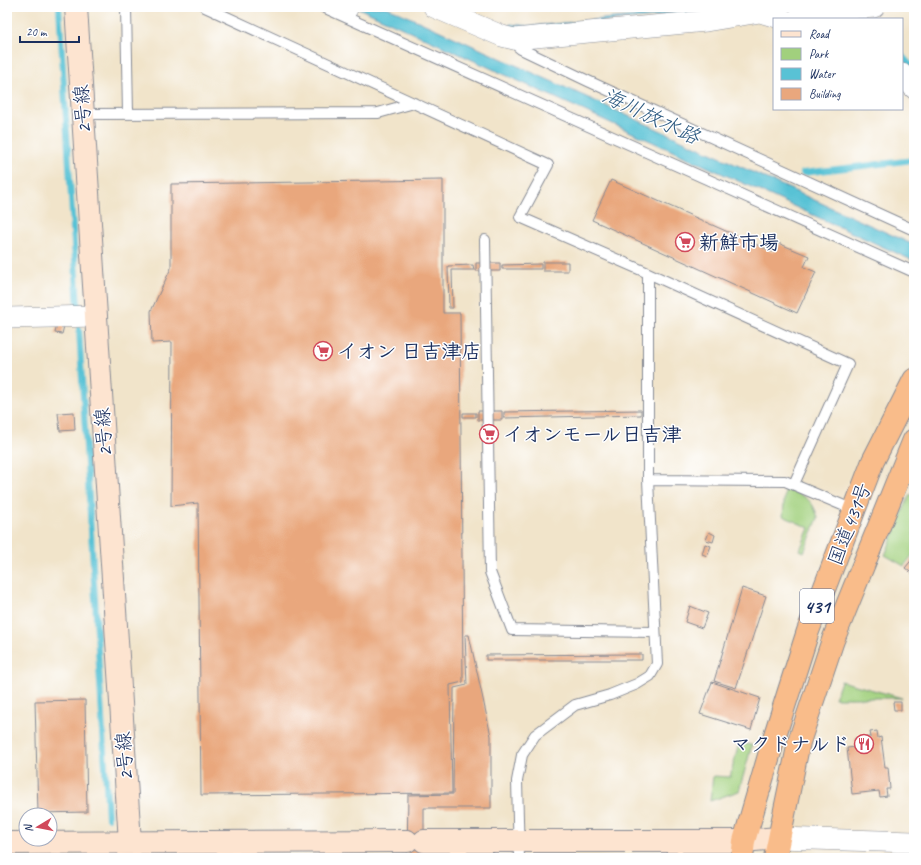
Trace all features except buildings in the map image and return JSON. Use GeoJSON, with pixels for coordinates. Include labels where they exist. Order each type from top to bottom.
{"type":"FeatureCollection","features":[{"type":"Feature","properties":{"kind":"highway","name":"国道431号"},"geometry":{"type":"LineString","coordinates":[[743,850],[775,735],[808,631],[873,461],[914,380]]}},
{"type":"Feature","properties":{"kind":"highway","name":"国道431号"},"geometry":{"type":"LineString","coordinates":[[777,848],[799,742],[823,669],[833,640],[908,472],[914,440]]}},
{"type":"Feature","properties":{"kind":"street","name":"2号線"},"geometry":{"type":"LineString","coordinates":[[76,7],[129,850]]}},
{"type":"Feature","properties":{"kind":"street"},"geometry":{"type":"LineString","coordinates":[[434,7],[514,40],[706,21],[752,9],[780,18]]}},
{"type":"Feature","properties":{"kind":"street"},"geometry":{"type":"LineString","coordinates":[[798,18],[801,16],[825,11],[874,7]]}},
{"type":"Feature","properties":{"kind":"street"},"geometry":{"type":"LineString","coordinates":[[903,75],[914,88]]}},
{"type":"Feature","properties":{"kind":"street"},"geometry":{"type":"LineString","coordinates":[[7,318],[96,316]]}},
{"type":"Feature","properties":{"kind":"street"},"geometry":{"type":"LineString","coordinates":[[7,843],[129,850],[416,841],[519,849],[743,850],[914,842]]}},
{"type":"Feature","properties":{"kind":"lane"},"geometry":{"type":"LineString","coordinates":[[126,7],[128,114]]}},
{"type":"Feature","properties":{"kind":"lane"},"geometry":{"type":"LineString","coordinates":[[205,7],[548,165],[520,217],[648,273],[848,364],[794,484]]}},
{"type":"Feature","properties":{"kind":"lane"},"geometry":{"type":"LineString","coordinates":[[323,7],[347,11],[914,272]]}},
{"type":"Feature","properties":{"kind":"lane"},"geometry":{"type":"LineString","coordinates":[[506,37],[521,49],[588,81],[914,230]]}},
{"type":"Feature","properties":{"kind":"lane"},"geometry":{"type":"LineString","coordinates":[[83,114],[378,113],[414,103]]}},
{"type":"Feature","properties":{"kind":"lane"},"geometry":{"type":"LineString","coordinates":[[485,240],[490,572],[512,630],[656,632]]}},
{"type":"Feature","properties":{"kind":"lane"},"geometry":{"type":"LineString","coordinates":[[519,849],[517,781],[522,755],[535,735],[575,705],[610,695],[637,684],[650,676],[657,664],[648,480],[648,273]]}},
{"type":"Feature","properties":{"kind":"lane"},"geometry":{"type":"LineString","coordinates":[[648,480],[785,480],[854,510]]}},
{"type":"Feature","properties":{"kind":"green space"},"geometry":{"type":"Polygon","coordinates":[[[785,489],[806,498],[810,501],[816,511],[818,518],[804,552],[800,550],[809,528],[783,516],[785,489]]]}},
{"type":"Feature","properties":{"kind":"green space"},"geometry":{"type":"Polygon","coordinates":[[[910,494],[914,497],[914,553],[904,566],[885,555],[910,494]]]}},
{"type":"Feature","properties":{"kind":"green space"},"geometry":{"type":"Polygon","coordinates":[[[841,681],[902,698],[835,698],[841,681]]]}},
{"type":"Feature","properties":{"kind":"green space"},"geometry":{"type":"Polygon","coordinates":[[[739,743],[752,745],[739,791],[710,801],[713,776],[730,777],[739,743]]]}},
{"type":"Feature","properties":{"kind":"water"},"geometry":{"type":"Polygon","coordinates":[[[356,7],[387,7],[914,245],[914,261],[356,7]]]}},
{"type":"Feature","properties":{"kind":"water"},"geometry":{"type":"Polygon","coordinates":[[[708,9],[710,12],[531,28],[510,27],[510,24],[532,26],[708,9]]]}},
{"type":"Feature","properties":{"kind":"waterway"},"geometry":{"type":"LineString","coordinates":[[59,7],[78,308]]}},
{"type":"Feature","properties":{"kind":"waterway"},"geometry":{"type":"LineString","coordinates":[[903,57],[914,69]]}},
{"type":"Feature","properties":{"kind":"waterway"},"geometry":{"type":"LineString","coordinates":[[803,173],[914,160]]}},
{"type":"Feature","properties":{"kind":"waterway"},"geometry":{"type":"LineString","coordinates":[[79,329],[108,818]]}},
{"type":"Feature","properties":{"kind":"place","name":"新鮮市場"},"geometry":{"type":"Point","coordinates":[685,242]}},
{"type":"Feature","properties":{"kind":"place","name":"イオン 日吉津店"},"geometry":{"type":"Point","coordinates":[323,351]}},
{"type":"Feature","properties":{"kind":"place","name":"イオンモール日吉津"},"geometry":{"type":"Point","coordinates":[489,434]}},
{"type":"Feature","properties":{"kind":"place","name":"マクドナルド"},"geometry":{"type":"Point","coordinates":[864,744]}},
{"type":"Feature","properties":{"kind":"water label","name":"海川放水路"},"geometry":{"type":"Point","coordinates":[651,116]}}]}
